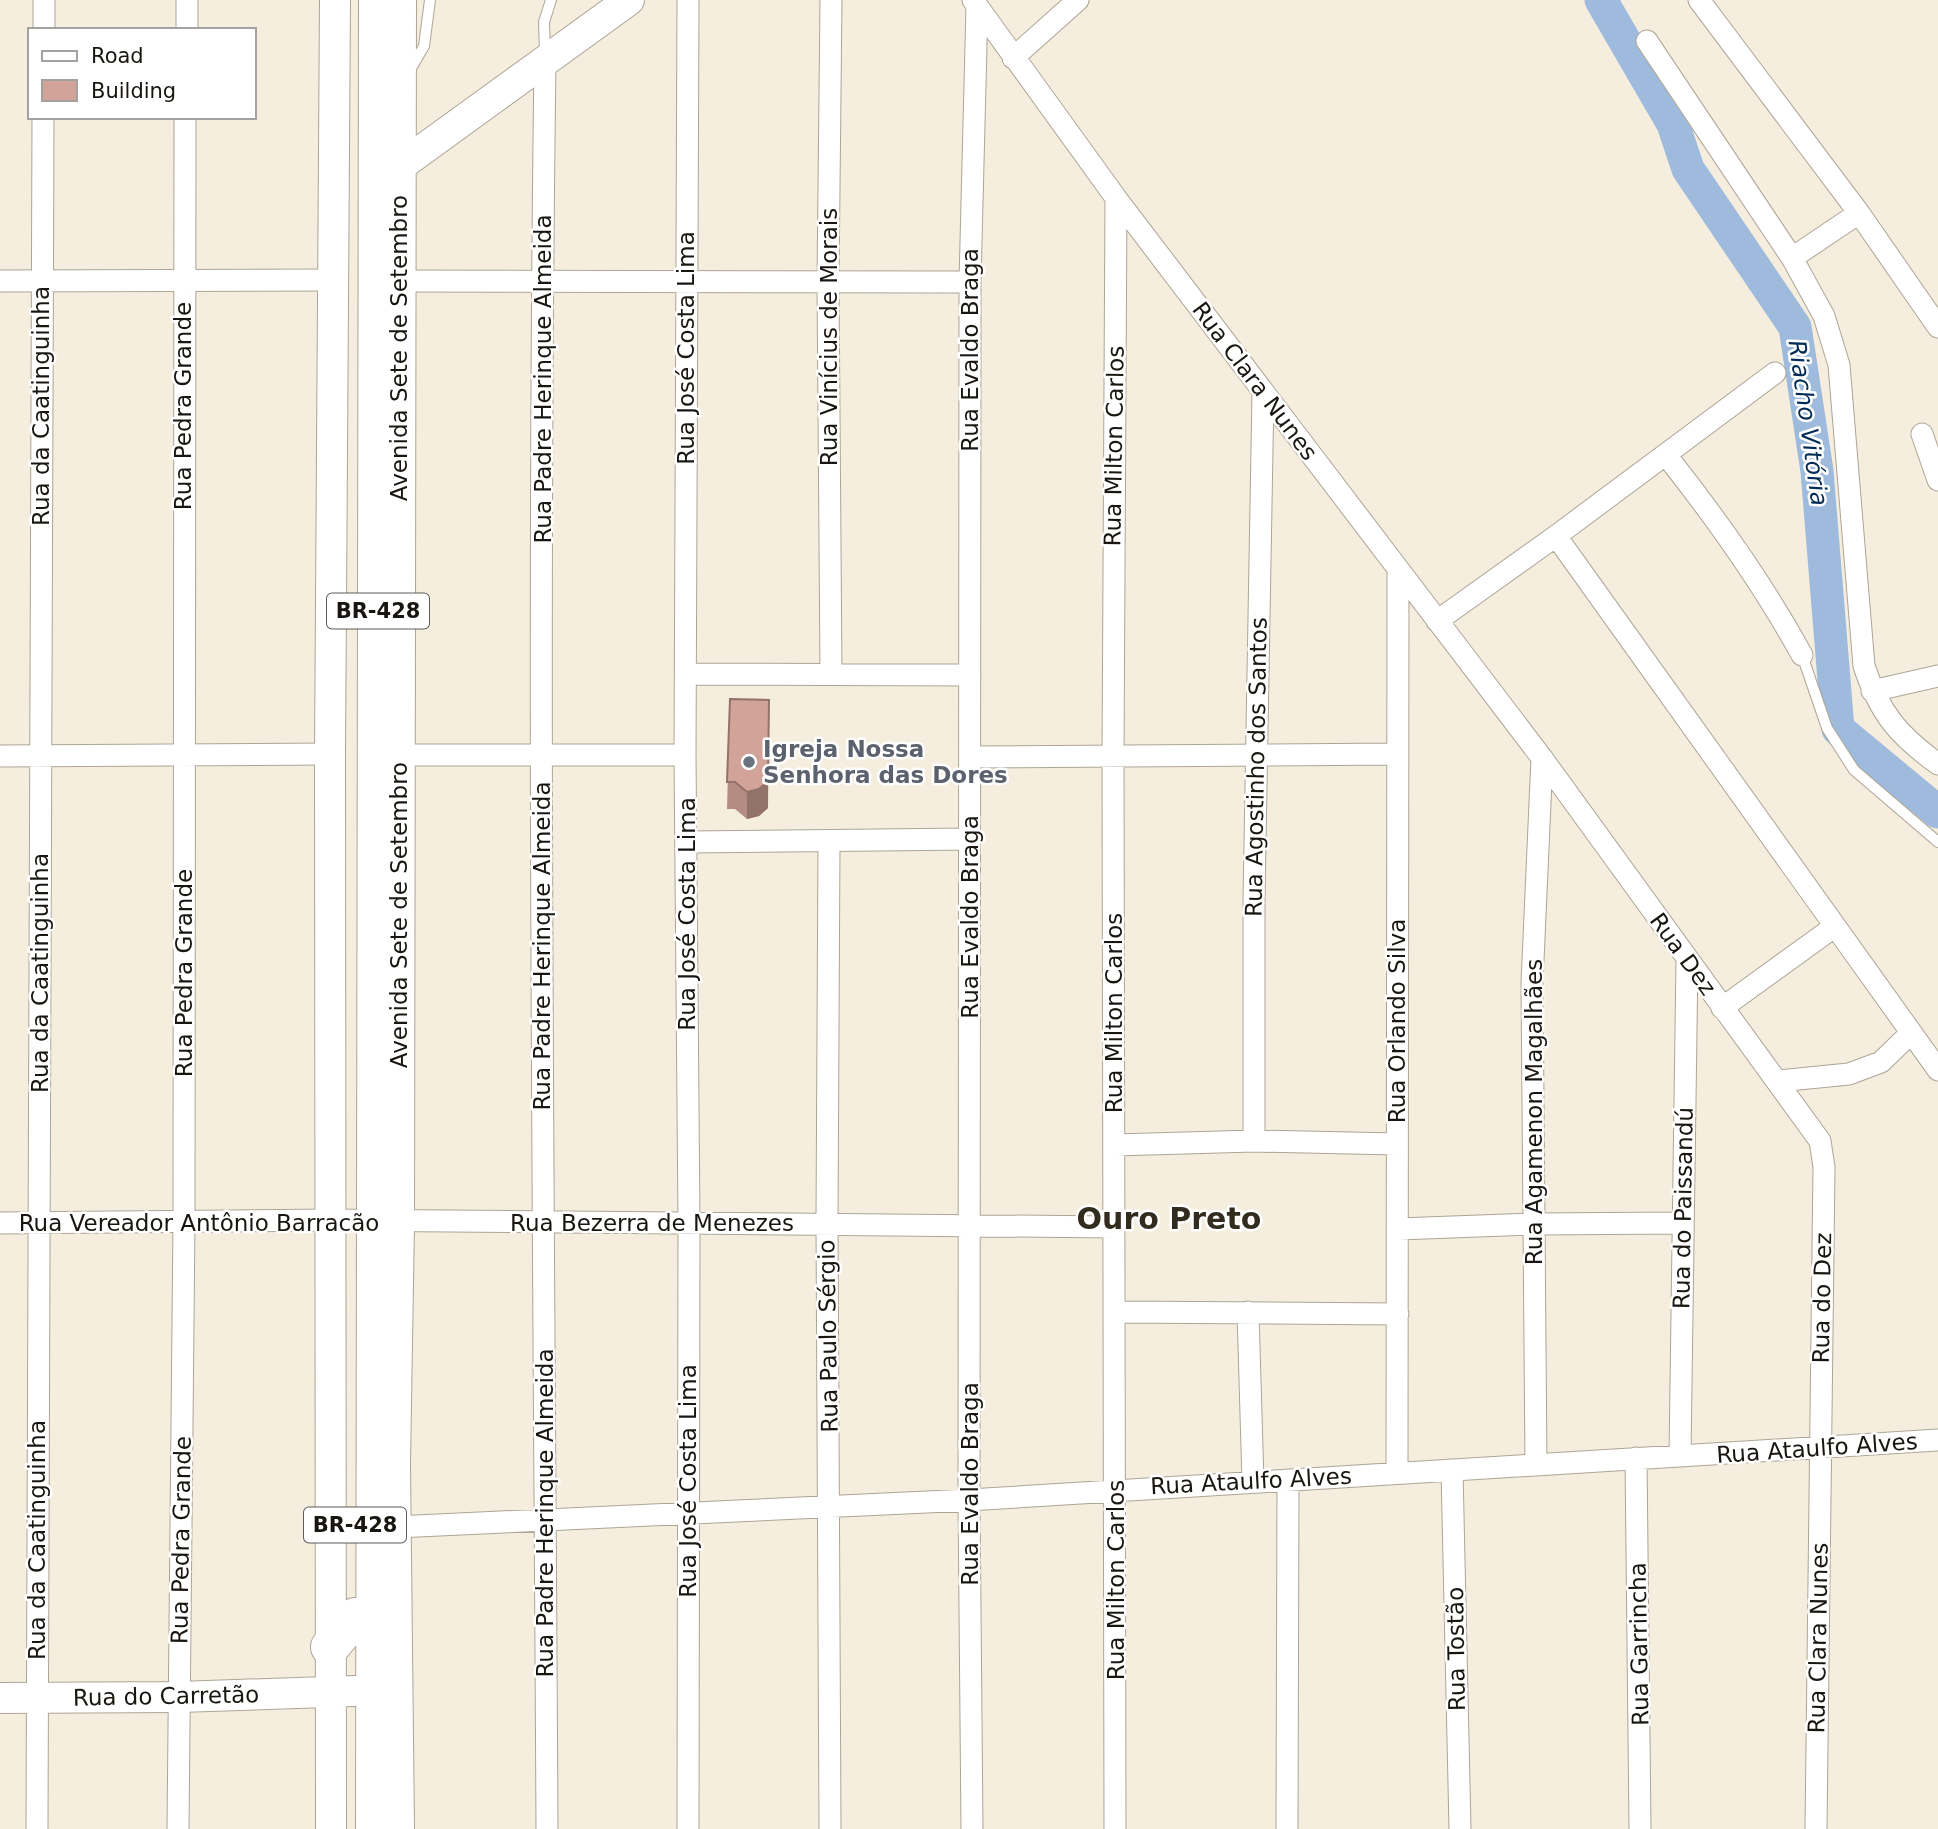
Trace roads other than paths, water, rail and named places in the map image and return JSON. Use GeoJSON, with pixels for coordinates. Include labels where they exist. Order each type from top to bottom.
{"type":"FeatureCollection","features":[{"type":"Feature","properties":{"kind":"highway","name":"Avenida Sete de Setembro"},"geometry":{"type":"LineString","coordinates":[[358,0],[365,1222],[376,1382],[375,1829]]}},
{"type":"Feature","properties":{"kind":"highway","name":"Avenida Sete de Setembro"},"geometry":{"type":"LineString","coordinates":[[355,1829],[343,1692],[355,1617],[389,87],[378,0]]}},
{"type":"Feature","properties":{"kind":"highway"},"geometry":{"type":"LineString","coordinates":[[376,1382],[397,1350]]}},
{"type":"Feature","properties":{"kind":"highway"},"geometry":{"type":"LineString","coordinates":[[330,1647],[355,1617]]}},
{"type":"Feature","properties":{"kind":"main road","name":"Avenida Sete de Setembro"},"geometry":{"type":"LineString","coordinates":[[335,0],[330,754],[365,1222],[397,1350],[399,1829]]}},
{"type":"Feature","properties":{"kind":"main road","name":"Avenida Sete de Setembro"},"geometry":{"type":"LineString","coordinates":[[331,1829],[343,1692],[330,1647],[365,1222],[399,755],[400,166],[389,87],[401,0]]}},
{"type":"Feature","properties":{"kind":"main road"},"geometry":{"type":"LineString","coordinates":[[400,166],[629,0]]}},
{"type":"Feature","properties":{"kind":"main road","name":"Rua do Carretão"},"geometry":{"type":"LineString","coordinates":[[0,1698],[179,1697],[343,1692]]}},
{"type":"Feature","properties":{"kind":"street"},"geometry":{"type":"LineString","coordinates":[[44,0],[44,28]]}},
{"type":"Feature","properties":{"kind":"street"},"geometry":{"type":"LineString","coordinates":[[187,0],[187,28]]}},
{"type":"Feature","properties":{"kind":"street","name":"Rua José Costa Lima"},"geometry":{"type":"LineString","coordinates":[[688,0],[685,755],[689,1223],[688,1829]]}},
{"type":"Feature","properties":{"kind":"street","name":"Rua Vinícius de Morais"},"geometry":{"type":"LineString","coordinates":[[831,0],[828,283],[831,674]]}},
{"type":"Feature","properties":{"kind":"street"},"geometry":{"type":"LineString","coordinates":[[1013,58],[1078,0]]}},
{"type":"Feature","properties":{"kind":"street"},"geometry":{"type":"LineString","coordinates":[[1699,0],[1859,213],[1938,327]]}},
{"type":"Feature","properties":{"kind":"street","name":"Rua Clara Nunes"},"geometry":{"type":"LineString","coordinates":[[976,3],[1116,198],[1542,758]]}},
{"type":"Feature","properties":{"kind":"street","name":"Rua Evaldo Braga"},"geometry":{"type":"LineString","coordinates":[[972,1829],[969,1500],[970,282],[976,3]]}},
{"type":"Feature","properties":{"kind":"street"},"geometry":{"type":"LineString","coordinates":[[1647,41],[1791,258],[1824,316],[1839,365],[1860,646],[1872,691],[1890,723],[1938,764]]}},
{"type":"Feature","properties":{"kind":"street","name":"Rua Padre Herinque Almeida"},"geometry":{"type":"LineString","coordinates":[[545,62],[542,282],[542,1223],[547,1829]]}},
{"type":"Feature","properties":{"kind":"street","name":"Rua da Caatinguinha"},"geometry":{"type":"LineString","coordinates":[[37,1829],[43,119]]}},
{"type":"Feature","properties":{"kind":"street","name":"Rua Pedra Grande"},"geometry":{"type":"LineString","coordinates":[[178,1829],[184,1222],[183,281],[186,119]]}},
{"type":"Feature","properties":{"kind":"street","name":"Rua Milton Carlos"},"geometry":{"type":"LineString","coordinates":[[1115,1829],[1117,1488],[1113,757],[1116,198]]}},
{"type":"Feature","properties":{"kind":"street"},"geometry":{"type":"LineString","coordinates":[[1791,258],[1859,213]]}},
{"type":"Feature","properties":{"kind":"street"},"geometry":{"type":"LineString","coordinates":[[0,281],[334,280]]}},
{"type":"Feature","properties":{"kind":"street"},"geometry":{"type":"LineString","coordinates":[[398,281],[686,284],[970,282]]}},
{"type":"Feature","properties":{"kind":"street"},"geometry":{"type":"LineString","coordinates":[[1437,621],[1556,537],[1774,373]]}},
{"type":"Feature","properties":{"kind":"street","name":"Rua Agostinho dos Santos"},"geometry":{"type":"LineString","coordinates":[[1254,1141],[1255,756],[1263,392]]}},
{"type":"Feature","properties":{"kind":"street"},"geometry":{"type":"LineString","coordinates":[[1922,434],[1938,480]]}},
{"type":"Feature","properties":{"kind":"street"},"geometry":{"type":"LineString","coordinates":[[1666,455],[1711,511],[1760,583],[1802,655]]}},
{"type":"Feature","properties":{"kind":"street"},"geometry":{"type":"LineString","coordinates":[[1556,537],[1938,1070]]}},
{"type":"Feature","properties":{"kind":"street","name":"Rua Orlando Silva"},"geometry":{"type":"LineString","coordinates":[[1397,1473],[1398,569]]}},
{"type":"Feature","properties":{"kind":"street"},"geometry":{"type":"LineString","coordinates":[[686,674],[970,675]]}},
{"type":"Feature","properties":{"kind":"street"},"geometry":{"type":"LineString","coordinates":[[1872,691],[1938,676]]}},
{"type":"Feature","properties":{"kind":"street"},"geometry":{"type":"LineString","coordinates":[[0,756],[184,757],[330,754]]}},
{"type":"Feature","properties":{"kind":"street"},"geometry":{"type":"LineString","coordinates":[[970,757],[1397,754]]}},
{"type":"Feature","properties":{"kind":"street"},"geometry":{"type":"LineString","coordinates":[[399,755],[685,755]]}},
{"type":"Feature","properties":{"kind":"street","name":"Rua Dez"},"geometry":{"type":"LineString","coordinates":[[1542,758],[1722,1009],[1778,1081],[1823,1149]]}},
{"type":"Feature","properties":{"kind":"street","name":"Rua Agamenon Magalhães"},"geometry":{"type":"LineString","coordinates":[[1536,1465],[1532,983],[1542,758]]}},
{"type":"Feature","properties":{"kind":"street"},"geometry":{"type":"LineString","coordinates":[[687,842],[970,839]]}},
{"type":"Feature","properties":{"kind":"street","name":"Rua Paulo Sérgio"},"geometry":{"type":"LineString","coordinates":[[829,842],[827,1222],[830,1829]]}},
{"type":"Feature","properties":{"kind":"street"},"geometry":{"type":"LineString","coordinates":[[1722,1009],[1834,927]]}},
{"type":"Feature","properties":{"kind":"street","name":"Rua do Paissandú"},"geometry":{"type":"LineString","coordinates":[[1680,1456],[1687,959]]}},
{"type":"Feature","properties":{"kind":"street"},"geometry":{"type":"LineString","coordinates":[[1778,1081],[1849,1074],[1881,1062],[1911,1033]]}},
{"type":"Feature","properties":{"kind":"street"},"geometry":{"type":"LineString","coordinates":[[1115,1145],[1254,1141],[1397,1144]]}},
{"type":"Feature","properties":{"kind":"street","name":"Rua do Dez"},"geometry":{"type":"LineString","coordinates":[[1819,1448],[1823,1149]]}},
{"type":"Feature","properties":{"kind":"street","name":"Rua Vereador Antônio Barracão"},"geometry":{"type":"LineString","coordinates":[[0,1223],[365,1222]]}},
{"type":"Feature","properties":{"kind":"street","name":"Rua Bezerra de Menezes"},"geometry":{"type":"LineString","coordinates":[[365,1222],[827,1222],[1115,1227]]}},
{"type":"Feature","properties":{"kind":"street"},"geometry":{"type":"LineString","coordinates":[[1398,1229],[1534,1224],[1682,1223]]}},
{"type":"Feature","properties":{"kind":"street"},"geometry":{"type":"LineString","coordinates":[[1116,1311],[1398,1314]]}},
{"type":"Feature","properties":{"kind":"street"},"geometry":{"type":"LineString","coordinates":[[1248,1312],[1253,1482]]}},
{"type":"Feature","properties":{"kind":"street","name":"Rua Ataulfo Alves"},"geometry":{"type":"LineString","coordinates":[[396,1527],[829,1504],[969,1500],[1117,1488],[1938,1440]]}},
{"type":"Feature","properties":{"kind":"street","name":"Rua Clara Nunes"},"geometry":{"type":"LineString","coordinates":[[1816,1829],[1819,1448]]}},
{"type":"Feature","properties":{"kind":"street","name":"Rua Garrincha"},"geometry":{"type":"LineString","coordinates":[[1636,1458],[1640,1829]]}},
{"type":"Feature","properties":{"kind":"street","name":"Rua Tostão"},"geometry":{"type":"LineString","coordinates":[[1452,1470],[1460,1829]]}},
{"type":"Feature","properties":{"kind":"street"},"geometry":{"type":"LineString","coordinates":[[1287,1829],[1288,1480]]}},
{"type":"Feature","properties":{"kind":"lane"},"geometry":{"type":"LineString","coordinates":[[389,87],[424,46],[430,0]]}},
{"type":"Feature","properties":{"kind":"lane"},"geometry":{"type":"LineString","coordinates":[[545,62],[544,22],[551,0]]}},
{"type":"Feature","properties":{"kind":"lane"},"geometry":{"type":"LineString","coordinates":[[1802,655],[1827,728],[1854,770],[1938,842]]}},
{"type":"Feature","properties":{"kind":"waterway","name":"Riacho Vitória"},"geometry":{"type":"LineString","coordinates":[[1601,0],[1673,124],[1688,169],[1795,327],[1817,471],[1838,729],[1938,812]]}},
{"type":"Feature","properties":{"kind":"place","name":"Igreja Nossa Senhora das Dores"},"geometry":{"type":"Point","coordinates":[749,762]}},
{"type":"Feature","properties":{"kind":"district","name":"Ouro Preto"},"geometry":{"type":"Point","coordinates":[1169,1218]}}]}
